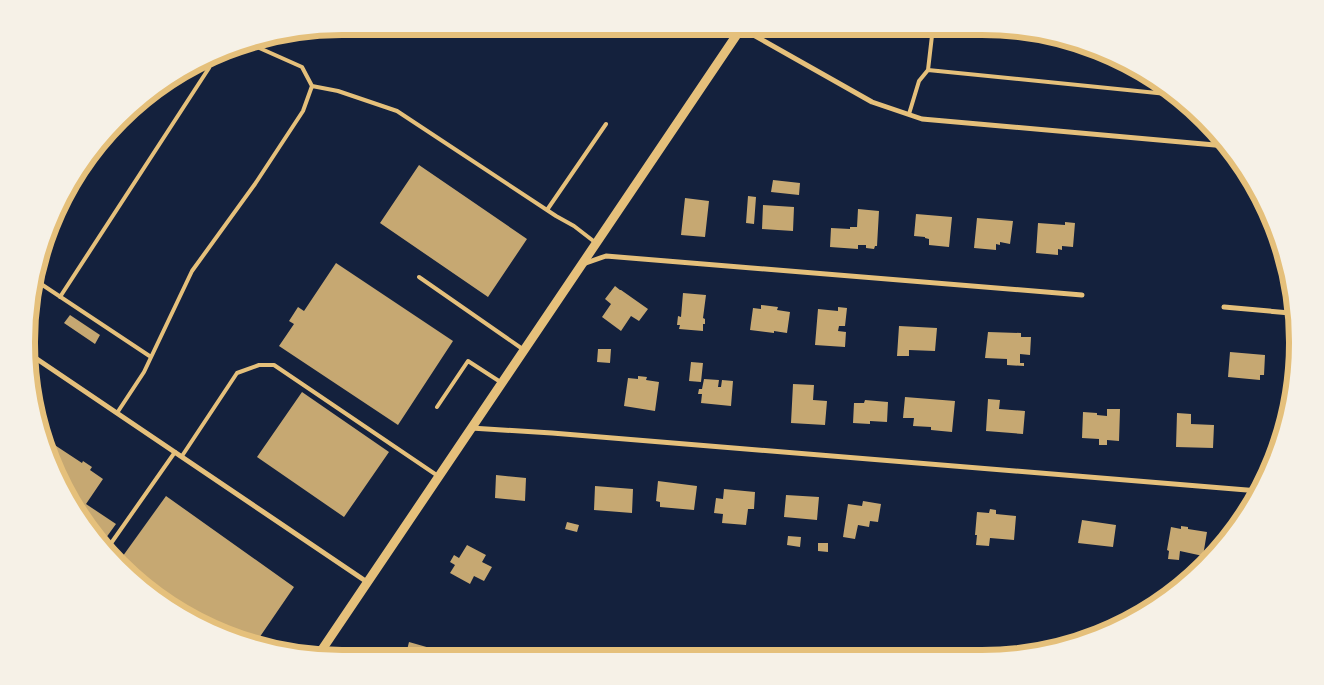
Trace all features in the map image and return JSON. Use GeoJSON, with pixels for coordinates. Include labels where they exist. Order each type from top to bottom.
{"type":"FeatureCollection","features":[{"type":"Feature","properties":{"kind":"street"},"geometry":{"type":"LineString","coordinates":[[322,649],[736,35]]}},
{"type":"Feature","properties":{"kind":"street"},"geometry":{"type":"LineString","coordinates":[[755,35],[872,102],[922,119],[1217,145]]}},
{"type":"Feature","properties":{"kind":"street"},"geometry":{"type":"LineString","coordinates":[[582,265],[606,256],[1082,295]]}},
{"type":"Feature","properties":{"kind":"street"},"geometry":{"type":"LineString","coordinates":[[1224,307],[1287,313]]}},
{"type":"Feature","properties":{"kind":"street"},"geometry":{"type":"LineString","coordinates":[[36,358],[367,582]]}},
{"type":"Feature","properties":{"kind":"street"},"geometry":{"type":"LineString","coordinates":[[471,428],[1251,490]]}},
{"type":"Feature","properties":{"kind":"lane"},"geometry":{"type":"LineString","coordinates":[[909,114],[919,81],[928,70],[932,35]]}},
{"type":"Feature","properties":{"kind":"lane"},"geometry":{"type":"LineString","coordinates":[[117,413],[144,372],[192,271],[255,184],[303,111],[312,86],[302,67],[257,47]]}},
{"type":"Feature","properties":{"kind":"lane"},"geometry":{"type":"LineString","coordinates":[[60,297],[210,65]]}},
{"type":"Feature","properties":{"kind":"lane"},"geometry":{"type":"LineString","coordinates":[[928,70],[1161,93]]}},
{"type":"Feature","properties":{"kind":"lane"},"geometry":{"type":"LineString","coordinates":[[312,86],[338,91],[397,111],[574,226],[596,243]]}},
{"type":"Feature","properties":{"kind":"lane"},"geometry":{"type":"LineString","coordinates":[[547,210],[606,124]]}},
{"type":"Feature","properties":{"kind":"lane"},"geometry":{"type":"LineString","coordinates":[[419,277],[524,350]]}},
{"type":"Feature","properties":{"kind":"lane"},"geometry":{"type":"LineString","coordinates":[[41,284],[151,357]]}},
{"type":"Feature","properties":{"kind":"lane"},"geometry":{"type":"LineString","coordinates":[[437,407],[468,360],[502,382]]}},
{"type":"Feature","properties":{"kind":"lane"},"geometry":{"type":"LineString","coordinates":[[182,456],[236,372],[259,365],[274,365],[438,476]]}},
{"type":"Feature","properties":{"kind":"lane"},"geometry":{"type":"LineString","coordinates":[[111,545],[175,452]]}},
{"type":"Feature","properties":{"kind":"building"},"geometry":{"type":"Polygon","coordinates":[[[419,165],[527,239],[488,297],[380,223],[419,165]]]}},
{"type":"Feature","properties":{"kind":"building"},"geometry":{"type":"Polygon","coordinates":[[[773,180],[800,183],[799,195],[771,192],[773,180]]]}},
{"type":"Feature","properties":{"kind":"building"},"geometry":{"type":"Polygon","coordinates":[[[748,196],[756,197],[754,224],[746,223],[748,196]]]}},
{"type":"Feature","properties":{"kind":"building"},"geometry":{"type":"Polygon","coordinates":[[[685,198],[709,201],[705,237],[681,235],[685,198]]]}},
{"type":"Feature","properties":{"kind":"building"},"geometry":{"type":"Polygon","coordinates":[[[763,205],[794,207],[793,231],[762,229],[763,205]]]}},
{"type":"Feature","properties":{"kind":"building"},"geometry":{"type":"Polygon","coordinates":[[[858,209],[879,211],[877,246],[874,249],[866,248],[866,245],[858,245],[858,249],[830,247],[831,228],[850,229],[850,227],[857,227],[858,209]]]}},
{"type":"Feature","properties":{"kind":"building"},"geometry":{"type":"Polygon","coordinates":[[[916,214],[952,217],[949,247],[929,245],[929,239],[914,236],[916,214]]]}},
{"type":"Feature","properties":{"kind":"building"},"geometry":{"type":"Polygon","coordinates":[[[977,218],[1013,221],[1010,244],[1000,242],[1000,245],[996,244],[996,250],[974,248],[977,218]]]}},
{"type":"Feature","properties":{"kind":"building"},"geometry":{"type":"Polygon","coordinates":[[[1065,222],[1075,223],[1073,247],[1062,246],[1062,250],[1058,249],[1058,255],[1036,253],[1038,223],[1065,225],[1065,222]]]}},
{"type":"Feature","properties":{"kind":"building"},"geometry":{"type":"Polygon","coordinates":[[[336,263],[453,341],[398,425],[279,346],[294,324],[289,321],[298,307],[304,311],[336,263]]]}},
{"type":"Feature","properties":{"kind":"building"},"geometry":{"type":"Polygon","coordinates":[[[615,286],[648,309],[639,321],[631,316],[621,331],[602,317],[611,304],[605,299],[615,286]]]}},
{"type":"Feature","properties":{"kind":"building"},"geometry":{"type":"Polygon","coordinates":[[[683,293],[706,295],[703,331],[679,329],[680,325],[677,325],[678,316],[681,317],[683,293]]]}},
{"type":"Feature","properties":{"kind":"building"},"geometry":{"type":"Polygon","coordinates":[[[761,305],[778,307],[777,310],[790,312],[787,333],[750,330],[753,308],[761,309],[761,305]]]}},
{"type":"Feature","properties":{"kind":"building"},"geometry":{"type":"Polygon","coordinates":[[[838,307],[847,308],[845,326],[839,326],[838,331],[846,332],[845,347],[815,345],[818,309],[838,311],[838,307]]]}},
{"type":"Feature","properties":{"kind":"building"},"geometry":{"type":"Polygon","coordinates":[[[70,315],[100,335],[95,344],[64,323],[70,315]]]}},
{"type":"Feature","properties":{"kind":"building"},"geometry":{"type":"Polygon","coordinates":[[[899,326],[937,328],[935,351],[909,350],[909,356],[897,356],[899,326]]]}},
{"type":"Feature","properties":{"kind":"building"},"geometry":{"type":"Polygon","coordinates":[[[988,332],[1021,333],[1021,337],[1031,337],[1030,355],[1020,354],[1020,363],[1024,363],[1024,366],[1007,365],[1007,359],[985,358],[988,332]]]}},
{"type":"Feature","properties":{"kind":"building"},"geometry":{"type":"Polygon","coordinates":[[[598,349],[611,349],[610,363],[597,362],[598,349]]]}},
{"type":"Feature","properties":{"kind":"building"},"geometry":{"type":"Polygon","coordinates":[[[1230,352],[1265,355],[1264,375],[1260,375],[1260,380],[1228,377],[1230,352]]]}},
{"type":"Feature","properties":{"kind":"building"},"geometry":{"type":"Polygon","coordinates":[[[691,362],[703,363],[701,382],[689,381],[691,362]]]}},
{"type":"Feature","properties":{"kind":"building"},"geometry":{"type":"Polygon","coordinates":[[[638,376],[647,377],[646,380],[659,382],[655,411],[624,406],[628,378],[638,379],[638,376]]]}},
{"type":"Feature","properties":{"kind":"building"},"geometry":{"type":"Polygon","coordinates":[[[704,379],[719,380],[718,387],[721,387],[722,380],[733,381],[731,406],[701,403],[702,394],[698,394],[699,389],[702,389],[704,379]]]}},
{"type":"Feature","properties":{"kind":"building"},"geometry":{"type":"Polygon","coordinates":[[[793,384],[814,385],[813,400],[827,401],[825,425],[791,423],[793,384]]]}},
{"type":"Feature","properties":{"kind":"building"},"geometry":{"type":"Polygon","coordinates":[[[302,392],[389,452],[344,517],[257,457],[302,392]]]}},
{"type":"Feature","properties":{"kind":"building"},"geometry":{"type":"Polygon","coordinates":[[[905,397],[955,401],[952,432],[931,430],[931,427],[913,426],[914,418],[903,418],[905,397]]]}},
{"type":"Feature","properties":{"kind":"building"},"geometry":{"type":"Polygon","coordinates":[[[988,399],[1000,400],[999,409],[1025,411],[1023,434],[986,431],[988,399]]]}},
{"type":"Feature","properties":{"kind":"building"},"geometry":{"type":"Polygon","coordinates":[[[865,400],[888,402],[887,422],[853,423],[854,403],[864,403],[865,400]]]}},
{"type":"Feature","properties":{"kind":"building"},"geometry":{"type":"Polygon","coordinates":[[[1107,409],[1120,409],[1119,441],[1107,440],[1107,445],[1099,445],[1099,439],[1082,438],[1083,412],[1107,416],[1107,409]]]}},
{"type":"Feature","properties":{"kind":"building"},"geometry":{"type":"Polygon","coordinates":[[[1177,413],[1191,414],[1191,424],[1214,425],[1213,448],[1176,447],[1177,413]]]}},
{"type":"Feature","properties":{"kind":"building"},"geometry":{"type":"Polygon","coordinates":[[[52,443],[82,463],[83,461],[92,467],[90,470],[103,479],[86,504],[116,524],[106,538],[76,496],[52,443]]]}},
{"type":"Feature","properties":{"kind":"building"},"geometry":{"type":"Polygon","coordinates":[[[496,475],[526,478],[525,501],[495,498],[496,475]]]}},
{"type":"Feature","properties":{"kind":"building"},"geometry":{"type":"Polygon","coordinates":[[[658,481],[697,486],[694,510],[660,507],[660,502],[656,501],[658,481]]]}},
{"type":"Feature","properties":{"kind":"building"},"geometry":{"type":"Polygon","coordinates":[[[595,486],[633,489],[632,513],[594,510],[595,486]]]}},
{"type":"Feature","properties":{"kind":"building"},"geometry":{"type":"Polygon","coordinates":[[[724,489],[755,492],[754,509],[748,509],[746,525],[722,523],[723,514],[714,513],[716,498],[723,499],[724,489]]]}},
{"type":"Feature","properties":{"kind":"building"},"geometry":{"type":"Polygon","coordinates":[[[786,495],[819,497],[817,520],[784,517],[786,495]]]}},
{"type":"Feature","properties":{"kind":"building"},"geometry":{"type":"Polygon","coordinates":[[[166,496],[294,587],[259,639],[225,627],[189,609],[144,578],[122,557],[166,496]]]}},
{"type":"Feature","properties":{"kind":"building"},"geometry":{"type":"Polygon","coordinates":[[[863,501],[881,504],[878,522],[870,521],[869,527],[858,525],[855,539],[843,537],[848,504],[862,506],[863,501]]]}},
{"type":"Feature","properties":{"kind":"building"},"geometry":{"type":"Polygon","coordinates":[[[990,509],[996,510],[996,514],[1016,516],[1014,540],[990,538],[989,546],[976,545],[977,512],[989,513],[990,509]]]}},
{"type":"Feature","properties":{"kind":"building"},"geometry":{"type":"Polygon","coordinates":[[[1082,520],[1116,525],[1113,547],[1078,543],[1082,520]]]}},
{"type":"Feature","properties":{"kind":"building"},"geometry":{"type":"Polygon","coordinates":[[[567,522],[579,525],[577,532],[565,529],[567,522]]]}},
{"type":"Feature","properties":{"kind":"building"},"geometry":{"type":"Polygon","coordinates":[[[1181,526],[1207,532],[1203,556],[1180,551],[1179,560],[1168,559],[1169,551],[1167,550],[1171,527],[1181,529],[1181,526]]]}},
{"type":"Feature","properties":{"kind":"building"},"geometry":{"type":"Polygon","coordinates":[[[788,536],[801,537],[800,547],[787,545],[788,536]]]}},
{"type":"Feature","properties":{"kind":"building"},"geometry":{"type":"Polygon","coordinates":[[[818,543],[828,543],[828,552],[818,551],[818,543]]]}},
{"type":"Feature","properties":{"kind":"building"},"geometry":{"type":"Polygon","coordinates":[[[467,545],[486,555],[482,562],[492,567],[484,581],[474,576],[470,584],[450,573],[455,565],[450,562],[454,555],[459,558],[467,545]]]}},
{"type":"Feature","properties":{"kind":"building"},"geometry":{"type":"Polygon","coordinates":[[[409,642],[437,650],[407,650],[409,642]]]}}]}
